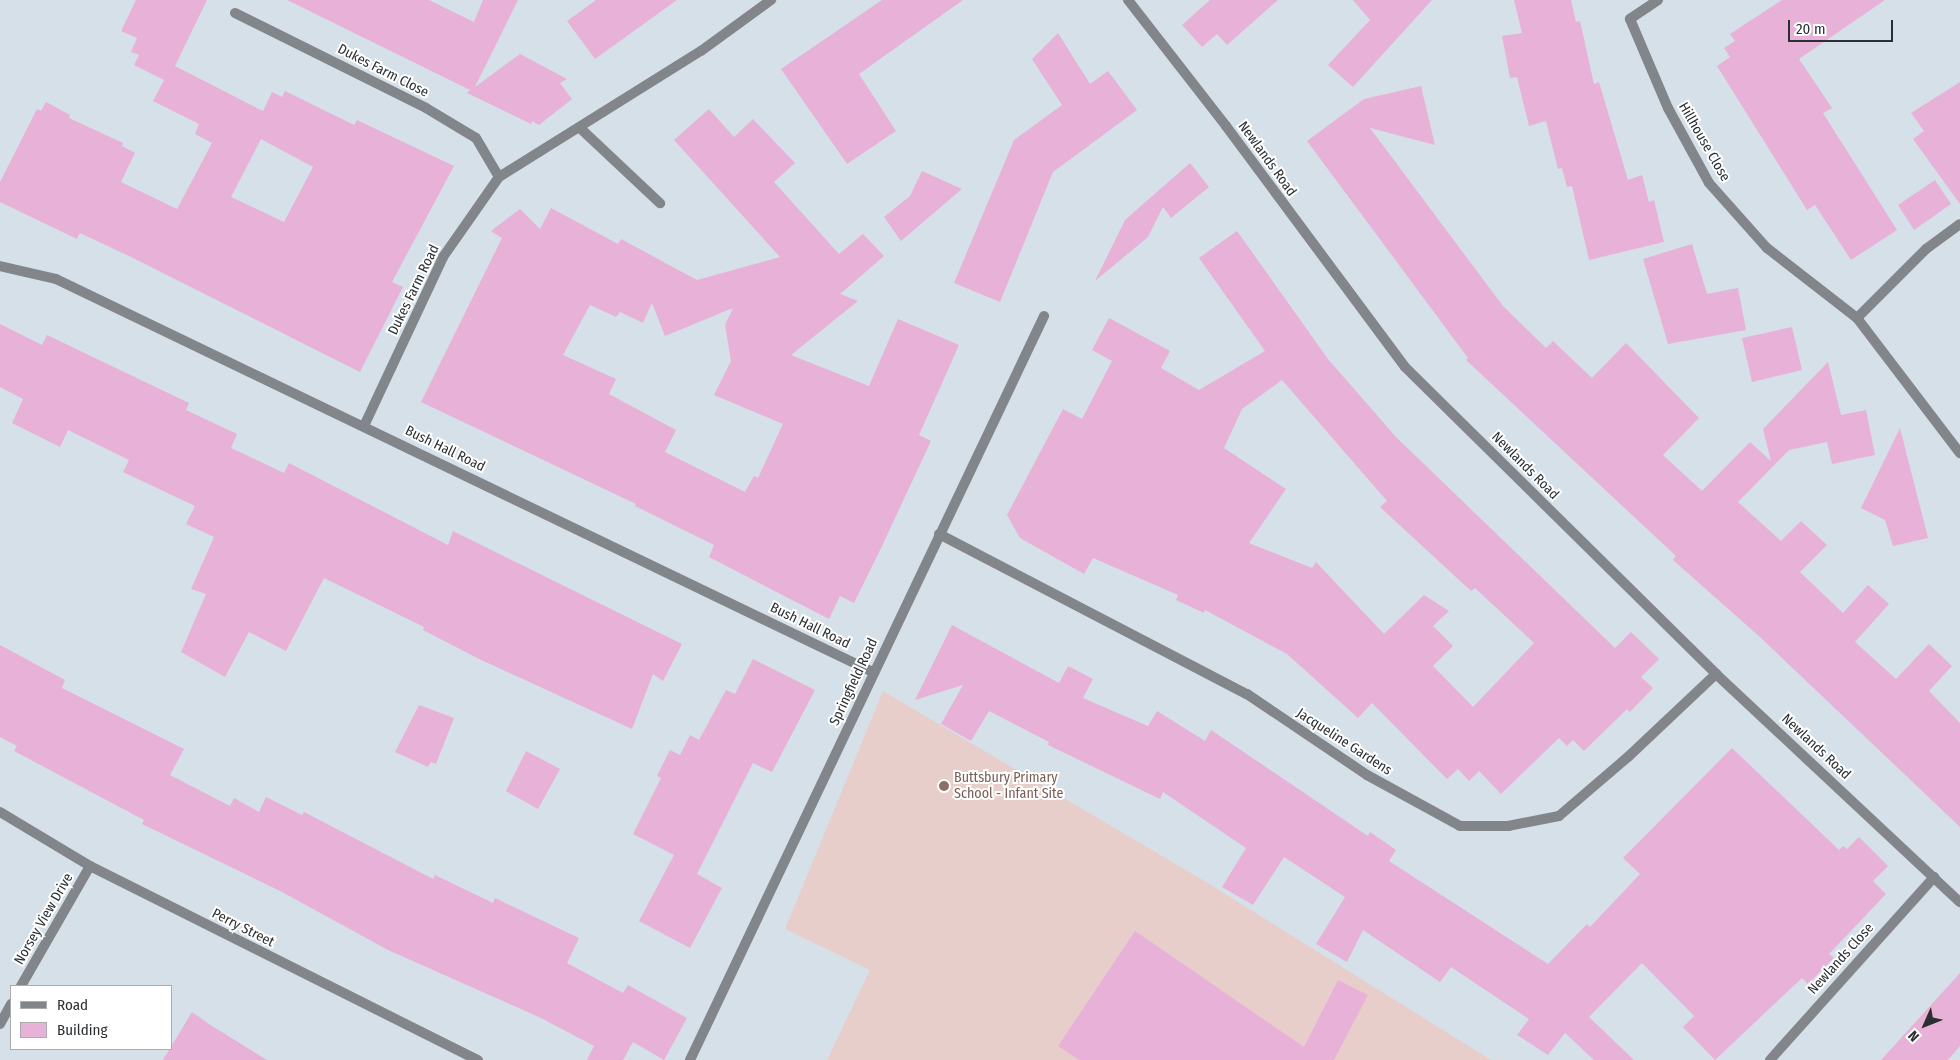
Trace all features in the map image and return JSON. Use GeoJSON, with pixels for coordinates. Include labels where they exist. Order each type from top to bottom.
{"type":"FeatureCollection","features":[{"type":"Feature","properties":{"kind":"street","name":"Dukes Farm Road"},"geometry":{"type":"LineString","coordinates":[[364,426],[443,257],[499,177],[580,128],[701,50],[771,0]]}},
{"type":"Feature","properties":{"kind":"street","name":"Hillhouse Close"},"geometry":{"type":"LineString","coordinates":[[1658,0],[1630,19],[1668,108],[1709,182],[1767,248],[1857,318],[1960,454]]}},
{"type":"Feature","properties":{"kind":"street","name":"Newlands Road"},"geometry":{"type":"LineString","coordinates":[[1130,1],[1226,126],[1405,367],[1716,674],[1960,902]]}},
{"type":"Feature","properties":{"kind":"street","name":"Dukes Farm Close"},"geometry":{"type":"LineString","coordinates":[[235,13],[426,108],[476,138],[499,177]]}},
{"type":"Feature","properties":{"kind":"street"},"geometry":{"type":"LineString","coordinates":[[580,128],[660,203]]}},
{"type":"Feature","properties":{"kind":"street"},"geometry":{"type":"LineString","coordinates":[[1857,318],[1926,249],[1960,224]]}},
{"type":"Feature","properties":{"kind":"street","name":"Bush Hall Road"},"geometry":{"type":"LineString","coordinates":[[0,266],[56,279],[873,672]]}},
{"type":"Feature","properties":{"kind":"street","name":"Springfield Road"},"geometry":{"type":"LineString","coordinates":[[690,1060],[1044,316]]}},
{"type":"Feature","properties":{"kind":"street","name":"Jacqueline Gardens"},"geometry":{"type":"LineString","coordinates":[[939,534],[1247,694],[1367,775],[1460,826],[1508,826],[1559,816],[1629,756],[1716,674]]}},
{"type":"Feature","properties":{"kind":"street","name":"Perry Street"},"geometry":{"type":"LineString","coordinates":[[0,812],[90,866],[478,1060]]}},
{"type":"Feature","properties":{"kind":"street","name":"Norsey View Drive"},"geometry":{"type":"LineString","coordinates":[[23,985],[90,866]]}},
{"type":"Feature","properties":{"kind":"street","name":"Newlands Close"},"geometry":{"type":"LineString","coordinates":[[1770,1060],[1934,877]]}},
{"type":"Feature","properties":{"kind":"street"},"geometry":{"type":"LineString","coordinates":[[0,1024],[10,1006]]}},
{"type":"Feature","properties":{"kind":"shaded area","name":"Buttsbury Primary School - Infant Site"},"geometry":{"type":"Polygon","coordinates":[[[883,691],[1206,882],[1491,1060],[827,1060],[870,970],[785,929],[883,691]]]}},
{"type":"Feature","properties":{"kind":"building"},"geometry":{"type":"Polygon","coordinates":[[[136,0],[207,0],[175,66],[263,111],[272,92],[282,97],[285,91],[354,125],[357,120],[454,166],[392,282],[403,287],[360,372],[131,257],[80,233],[77,239],[0,202],[0,182],[37,109],[41,111],[46,102],[70,115],[69,118],[123,143],[122,146],[135,153],[121,182],[177,209],[212,143],[195,134],[199,124],[153,101],[164,80],[134,65],[139,55],[131,52],[137,38],[121,31],[136,0]],[[261,139],[231,197],[284,222],[313,167],[261,139]]]}},
{"type":"Feature","properties":{"kind":"building"},"geometry":{"type":"Polygon","coordinates":[[[287,0],[429,0],[474,22],[483,0],[518,0],[475,87],[520,54],[567,79],[560,83],[572,99],[539,125],[532,121],[531,124],[467,93],[470,90],[287,0]]]}},
{"type":"Feature","properties":{"kind":"building"},"geometry":{"type":"Polygon","coordinates":[[[596,0],[677,0],[595,59],[567,21],[596,0]]]}},
{"type":"Feature","properties":{"kind":"building"},"geometry":{"type":"Polygon","coordinates":[[[882,0],[963,0],[859,74],[896,131],[847,164],[781,69],[882,0]]]}},
{"type":"Feature","properties":{"kind":"building"},"geometry":{"type":"Polygon","coordinates":[[[1210,0],[1278,0],[1227,45],[1217,34],[1202,47],[1182,25],[1210,0]]]}},
{"type":"Feature","properties":{"kind":"building"},"geometry":{"type":"Polygon","coordinates":[[[1353,0],[1432,0],[1353,87],[1328,65],[1370,20],[1353,0]]]}},
{"type":"Feature","properties":{"kind":"building"},"geometry":{"type":"Polygon","coordinates":[[[1514,0],[1571,0],[1576,22],[1580,21],[1594,84],[1599,82],[1628,180],[1642,175],[1649,202],[1654,200],[1664,242],[1589,260],[1572,186],[1567,187],[1562,168],[1558,169],[1546,121],[1529,126],[1517,77],[1510,78],[1502,36],[1522,33],[1514,0]]]}},
{"type":"Feature","properties":{"kind":"building"},"geometry":{"type":"Polygon","coordinates":[[[1782,0],[1885,0],[1799,59],[1832,108],[1823,113],[1897,230],[1851,260],[1815,205],[1807,210],[1717,66],[1730,57],[1724,48],[1735,41],[1730,34],[1782,0]]]}},
{"type":"Feature","properties":{"kind":"building"},"geometry":{"type":"Polygon","coordinates":[[[1058,33],[1090,84],[1108,71],[1137,110],[1053,172],[1000,302],[954,283],[1014,140],[1062,105],[1032,59],[1058,33]]]}},
{"type":"Feature","properties":{"kind":"building"},"geometry":{"type":"Polygon","coordinates":[[[1960,82],[1960,204],[1913,139],[1924,131],[1911,113],[1960,82]]]}},
{"type":"Feature","properties":{"kind":"building"},"geometry":{"type":"Polygon","coordinates":[[[1421,86],[1435,145],[1370,128],[1503,306],[1546,348],[1553,341],[1592,378],[1626,343],[1699,418],[1663,455],[1702,491],[1750,442],[1771,461],[1763,429],[1828,362],[1841,415],[1866,410],[1875,455],[1832,464],[1827,442],[1789,450],[1738,502],[1781,541],[1801,521],[1827,545],[1800,572],[1843,613],[1868,585],[1889,604],[1855,642],[1896,679],[1929,644],[1952,666],[1929,691],[1960,723],[1960,827],[1761,638],[1673,560],[1676,556],[1466,360],[1468,358],[1307,141],[1364,99],[1421,86]]]}},
{"type":"Feature","properties":{"kind":"building"},"geometry":{"type":"Polygon","coordinates":[[[709,109],[734,137],[753,119],[795,163],[774,182],[839,254],[863,234],[884,256],[840,294],[858,301],[791,355],[869,386],[898,319],[959,345],[919,435],[931,441],[882,546],[854,603],[840,596],[829,619],[709,557],[714,545],[635,506],[636,504],[421,402],[502,238],[491,231],[520,209],[540,229],[551,208],[618,244],[621,239],[697,280],[780,257],[674,140],[709,109]],[[652,303],[643,323],[620,312],[616,317],[590,305],[563,355],[616,379],[609,394],[676,430],[665,452],[745,492],[754,476],[758,478],[783,424],[714,395],[731,361],[725,325],[733,308],[665,336],[652,303]]]}},
{"type":"Feature","properties":{"kind":"building"},"geometry":{"type":"Polygon","coordinates":[[[1190,163],[1209,187],[1171,218],[1163,207],[1148,237],[1095,281],[1125,220],[1190,163]]]}},
{"type":"Feature","properties":{"kind":"building"},"geometry":{"type":"Polygon","coordinates":[[[922,171],[962,189],[901,241],[884,217],[910,196],[922,171]]]}},
{"type":"Feature","properties":{"kind":"building"},"geometry":{"type":"Polygon","coordinates":[[[1935,180],[1951,204],[1914,230],[1898,205],[1935,180]]]}},
{"type":"Feature","properties":{"kind":"building"},"geometry":{"type":"Polygon","coordinates":[[[1237,231],[1328,359],[1396,437],[1615,648],[1631,632],[1659,659],[1641,677],[1653,688],[1630,712],[1627,709],[1584,751],[1573,740],[1567,746],[1559,738],[1501,794],[1479,771],[1469,781],[1458,769],[1447,779],[1372,703],[1358,718],[1287,654],[1205,610],[1204,613],[1176,600],[1178,595],[1093,558],[1084,574],[1020,538],[1007,515],[1063,409],[1082,419],[1112,361],[1092,350],[1109,318],[1170,351],[1161,368],[1199,390],[1265,351],[1199,258],[1237,231]],[[1282,380],[1242,409],[1224,448],[1286,489],[1249,543],[1312,568],[1316,562],[1384,634],[1424,595],[1449,611],[1433,626],[1453,646],[1433,666],[1473,707],[1534,643],[1475,588],[1471,591],[1380,507],[1387,501],[1282,380]]]}},
{"type":"Feature","properties":{"kind":"building"},"geometry":{"type":"Polygon","coordinates":[[[1692,244],[1707,294],[1738,288],[1746,330],[1668,344],[1643,259],[1692,244]]]}},
{"type":"Feature","properties":{"kind":"building"},"geometry":{"type":"Polygon","coordinates":[[[0,324],[42,345],[47,335],[189,403],[186,410],[237,434],[231,448],[284,473],[289,463],[448,545],[453,531],[682,644],[663,681],[653,674],[632,729],[479,659],[423,630],[424,627],[324,578],[286,651],[249,632],[225,677],[181,652],[206,594],[191,589],[214,537],[186,524],[195,506],[123,472],[129,460],[68,430],[60,447],[12,423],[23,399],[0,387],[0,324]]]}},
{"type":"Feature","properties":{"kind":"building"},"geometry":{"type":"Polygon","coordinates":[[[1792,327],[1802,370],[1752,382],[1742,338],[1792,327]]]}},
{"type":"Feature","properties":{"kind":"building"},"geometry":{"type":"Polygon","coordinates":[[[1900,428],[1928,538],[1893,546],[1885,520],[1861,508],[1900,428]]]}},
{"type":"Feature","properties":{"kind":"building"},"geometry":{"type":"Polygon","coordinates":[[[952,625],[1059,683],[1068,666],[1093,679],[1083,698],[1148,726],[1157,711],[1205,741],[1211,730],[1368,836],[1370,832],[1396,850],[1389,861],[1548,964],[1587,924],[1590,927],[1640,874],[1623,858],[1732,748],[1839,850],[1843,846],[1847,849],[1859,837],[1888,866],[1873,881],[1886,894],[1829,954],[1834,958],[1808,984],[1802,978],[1715,1060],[1683,1027],[1694,1016],[1642,963],[1589,1017],[1634,1060],[1594,1060],[1565,1033],[1548,1055],[1517,1035],[1529,1019],[1451,967],[1440,982],[1363,930],[1347,962],[1316,944],[1345,897],[1284,857],[1253,905],[1222,887],[1246,848],[1163,792],[1160,799],[1048,745],[1049,742],[989,711],[971,741],[941,724],[963,685],[915,700],[952,625]]]}},
{"type":"Feature","properties":{"kind":"building"},"geometry":{"type":"Polygon","coordinates":[[[0,645],[65,680],[62,688],[184,749],[170,775],[230,806],[234,798],[259,812],[266,797],[302,815],[304,812],[433,879],[435,875],[493,903],[495,898],[579,938],[567,963],[623,993],[628,985],[687,1018],[664,1060],[633,1042],[623,1060],[587,1060],[594,1046],[541,1018],[388,950],[282,892],[142,824],[144,820],[14,751],[17,746],[0,737],[0,645]]]}},
{"type":"Feature","properties":{"kind":"building"},"geometry":{"type":"Polygon","coordinates":[[[753,659],[815,690],[772,772],[753,763],[697,874],[722,888],[690,948],[639,921],[674,855],[633,834],[661,778],[657,776],[670,750],[680,755],[690,735],[699,740],[726,690],[735,694],[753,659]]]}},
{"type":"Feature","properties":{"kind":"building"},"geometry":{"type":"Polygon","coordinates":[[[419,705],[454,718],[436,764],[431,762],[428,767],[395,752],[419,705]]]}},
{"type":"Feature","properties":{"kind":"building"},"geometry":{"type":"Polygon","coordinates":[[[526,751],[560,769],[538,809],[506,791],[526,751]]]}},
{"type":"Feature","properties":{"kind":"building"},"geometry":{"type":"Polygon","coordinates":[[[1135,931],[1304,1047],[1338,980],[1368,995],[1334,1060],[1079,1060],[1058,1046],[1135,931]]]}},
{"type":"Feature","properties":{"kind":"building"},"geometry":{"type":"Polygon","coordinates":[[[1960,973],[1960,1046],[1948,1060],[1881,1060],[1960,973]]]}},
{"type":"Feature","properties":{"kind":"building"},"geometry":{"type":"Polygon","coordinates":[[[192,1012],[267,1060],[163,1060],[169,1050],[172,1050],[172,1045],[192,1012]]]}},
{"type":"Feature","properties":{"kind":"place","name":"Buttsbury Primary School - Infant Site"},"geometry":{"type":"Point","coordinates":[944,786]}}]}
